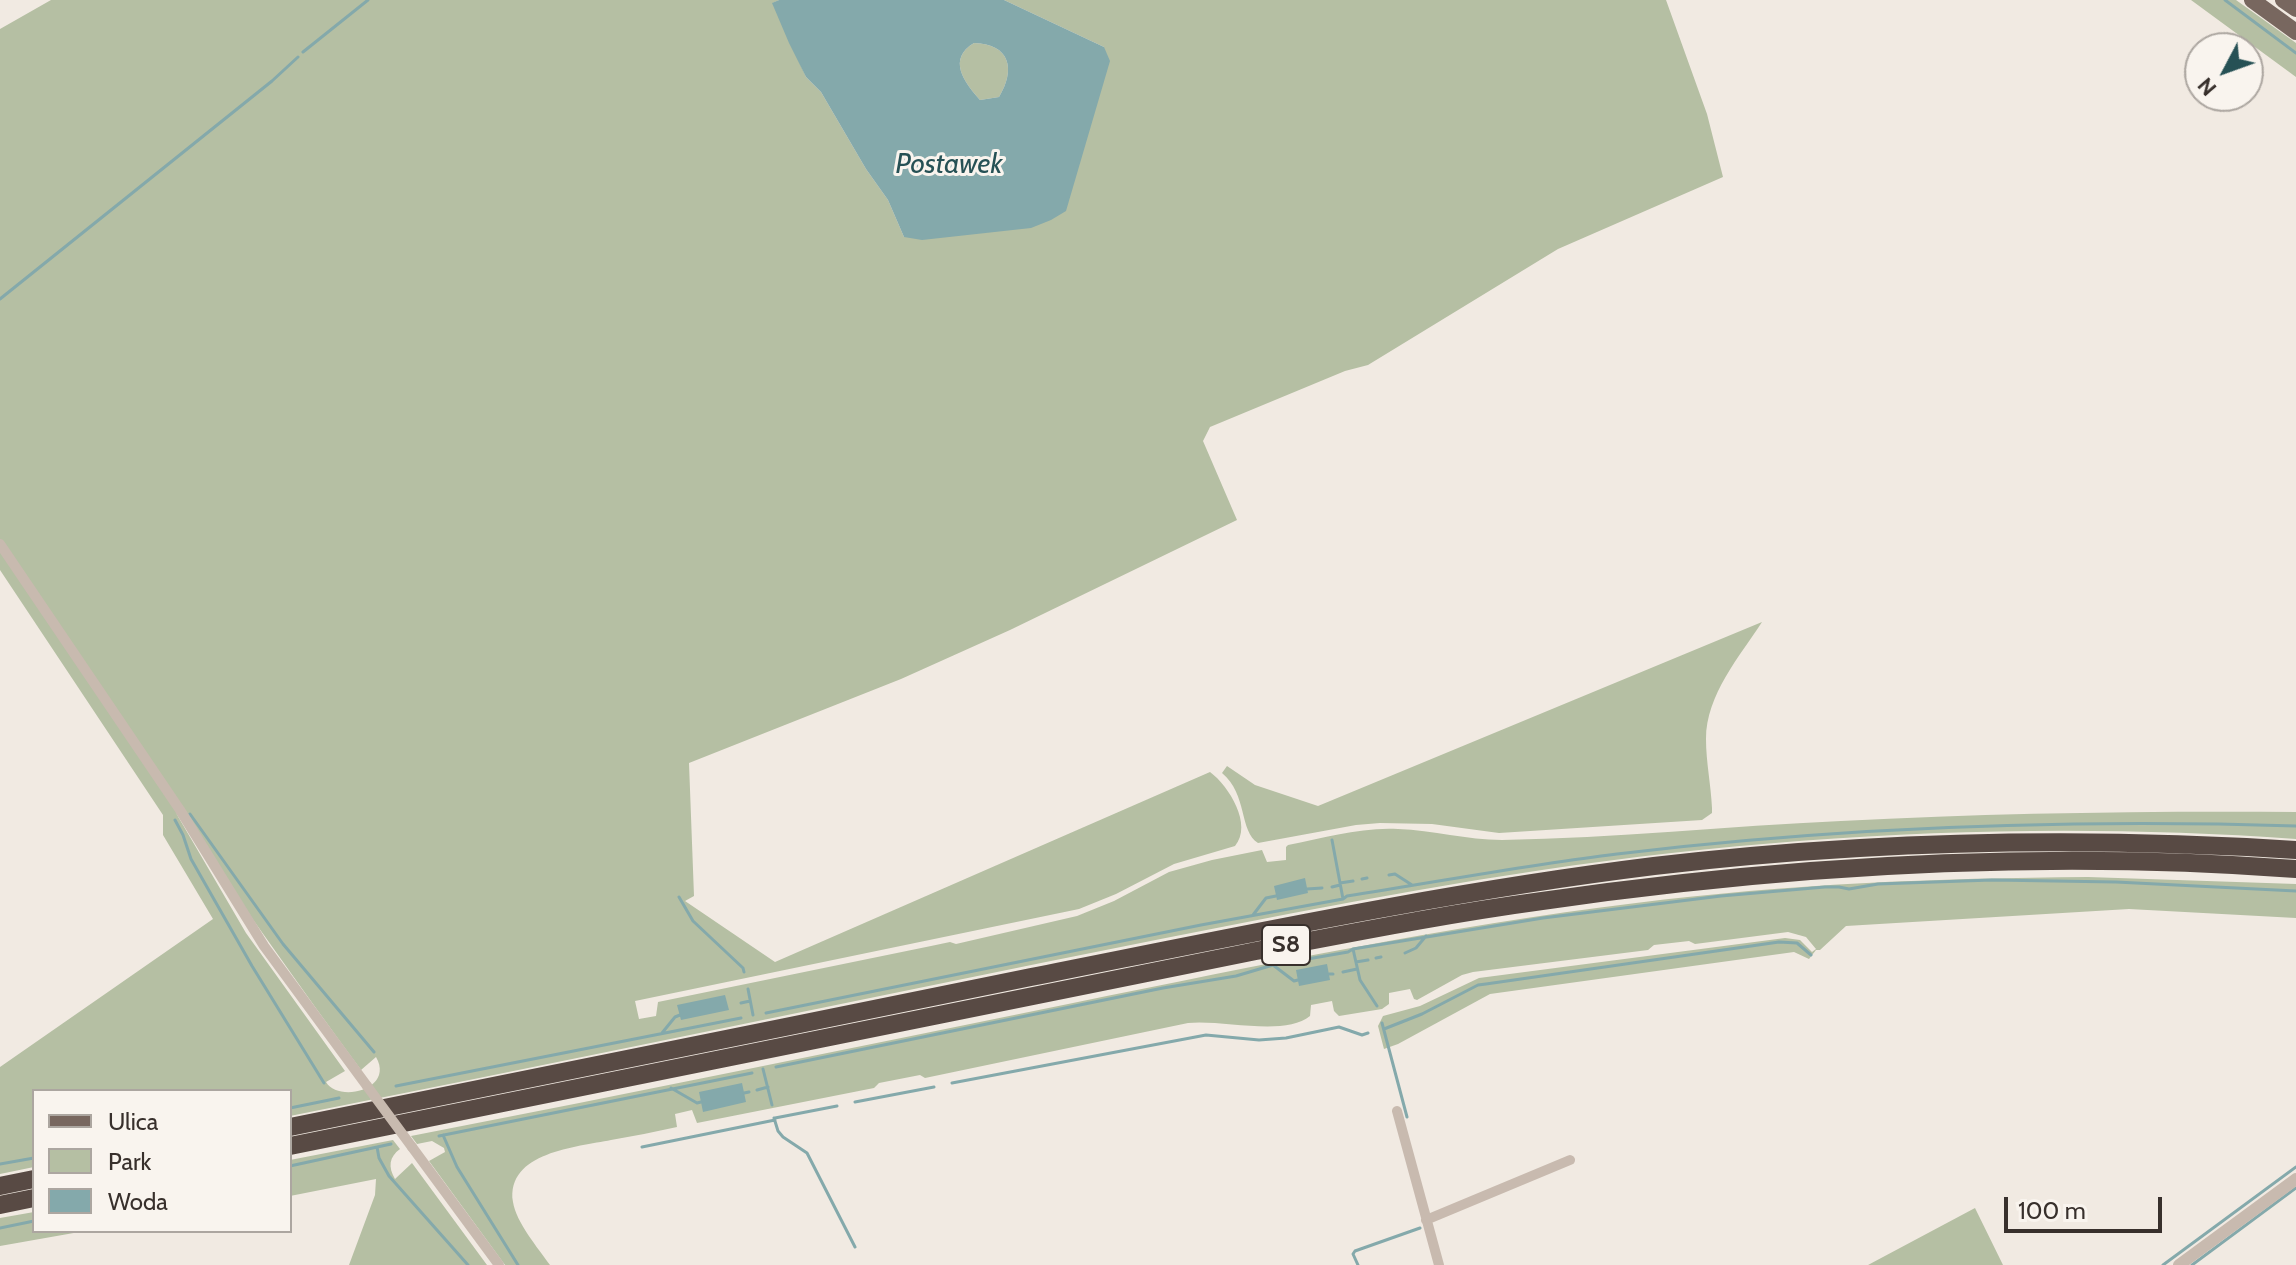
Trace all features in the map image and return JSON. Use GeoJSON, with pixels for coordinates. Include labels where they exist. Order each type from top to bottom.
{"type":"FeatureCollection","features":[{"type":"Feature","properties":{"kind":"highway","name":"S8"},"geometry":{"type":"LineString","coordinates":[[292,1127],[1316,920],[1585,875],[1758,856],[1946,844],[2124,843],[2296,850]]}},
{"type":"Feature","properties":{"kind":"highway","name":"S8"},"geometry":{"type":"LineString","coordinates":[[292,1146],[1271,948],[1554,899],[1765,874],[1915,865],[2090,862],[2296,869]]}},
{"type":"Feature","properties":{"kind":"highway"},"geometry":{"type":"LineString","coordinates":[[0,1186],[32,1179]]}},
{"type":"Feature","properties":{"kind":"highway"},"geometry":{"type":"LineString","coordinates":[[0,1205],[32,1198]]}},
{"type":"Feature","properties":{"kind":"main road"},"geometry":{"type":"LineString","coordinates":[[2252,0],[2296,32]]}},
{"type":"Feature","properties":{"kind":"main road"},"geometry":{"type":"LineString","coordinates":[[2283,0],[2296,9]]}},
{"type":"Feature","properties":{"kind":"street"},"geometry":{"type":"LineString","coordinates":[[0,544],[180,810],[264,946],[499,1265]]}},
{"type":"Feature","properties":{"kind":"street"},"geometry":{"type":"LineString","coordinates":[[1397,1111],[1439,1265]]}},
{"type":"Feature","properties":{"kind":"street"},"geometry":{"type":"LineString","coordinates":[[1426,1220],[1570,1160]]}},
{"type":"Feature","properties":{"kind":"street"},"geometry":{"type":"LineString","coordinates":[[2179,1265],[2296,1179]]}},
{"type":"Feature","properties":{"kind":"green space"},"geometry":{"type":"Polygon","coordinates":[[[51,0],[779,0],[773,3],[806,77],[821,92],[888,200],[904,237],[1104,47],[1004,0],[1666,0],[1707,114],[1723,177],[1558,249],[1368,365],[1345,371],[1210,427],[1203,441],[1237,520],[901,679],[689,763],[694,896],[685,901],[775,962],[1210,772],[1231,796],[1240,817],[1240,837],[1235,846],[1174,864],[1079,909],[635,1001],[639,1019],[656,1016],[658,1002],[950,942],[956,944],[1077,916],[1114,901],[1169,872],[1262,850],[1267,862],[1286,860],[1288,845],[1370,830],[1411,830],[1502,840],[1955,816],[2296,812],[2296,839],[2108,831],[2013,831],[1824,839],[1636,857],[1416,890],[1228,926],[292,1116],[292,1089],[32,1089],[32,1167],[0,1174],[0,1067],[213,919],[163,835],[163,815],[0,570],[0,29],[51,0]],[[176,813],[246,933],[345,1071],[326,1082],[342,1092],[363,1090],[378,1078],[380,1068],[376,1057],[361,1070],[176,813]]]}},
{"type":"Feature","properties":{"kind":"green space"},"geometry":{"type":"Polygon","coordinates":[[[2191,0],[2236,0],[2296,43],[2296,77],[2264,54],[2264,32],[2235,32],[2191,0]]]}},
{"type":"Feature","properties":{"kind":"green space"},"geometry":{"type":"Polygon","coordinates":[[[974,43],[995,48],[1006,60],[1007,77],[999,97],[980,100],[964,78],[961,56],[974,43]]]}},
{"type":"Feature","properties":{"kind":"green space"},"geometry":{"type":"Polygon","coordinates":[[[1762,622],[1726,677],[1712,707],[1706,739],[1712,813],[1702,820],[1499,833],[1432,824],[1380,823],[1258,843],[1248,830],[1236,792],[1222,773],[1227,766],[1255,785],[1318,806],[1762,622]]]}},
{"type":"Feature","properties":{"kind":"green space"},"geometry":{"type":"Polygon","coordinates":[[[2088,877],[2296,884],[2296,918],[2129,909],[1846,926],[1809,959],[1794,952],[1490,994],[1384,1049],[1378,1026],[1383,1016],[1420,1006],[1479,978],[1785,938],[1800,940],[1812,952],[1816,949],[1806,937],[1788,932],[1695,944],[1689,941],[1654,945],[1648,950],[1473,972],[1417,1000],[1410,989],[1389,993],[1389,1004],[1382,1009],[1339,1016],[1334,1011],[1332,1001],[1311,1005],[1310,1016],[1285,1025],[1188,1023],[925,1078],[920,1075],[879,1083],[874,1088],[697,1123],[692,1110],[675,1114],[677,1127],[563,1150],[532,1162],[521,1172],[514,1185],[515,1210],[528,1235],[550,1265],[505,1265],[429,1161],[445,1152],[444,1148],[432,1141],[417,1144],[411,1136],[1283,961],[1565,912],[1806,887],[2088,877]]]}},
{"type":"Feature","properties":{"kind":"green space"},"geometry":{"type":"Polygon","coordinates":[[[393,1140],[400,1149],[391,1162],[395,1179],[412,1163],[487,1265],[349,1265],[375,1195],[376,1179],[292,1196],[292,1160],[393,1140]]]}},
{"type":"Feature","properties":{"kind":"green space"},"geometry":{"type":"Polygon","coordinates":[[[1975,1208],[2003,1265],[1868,1265],[1975,1208]]]}},
{"type":"Feature","properties":{"kind":"green space"},"geometry":{"type":"Polygon","coordinates":[[[32,1212],[32,1233],[74,1233],[0,1246],[0,1218],[32,1212]]]}},
{"type":"Feature","properties":{"kind":"water","name":"Postawek"},"geometry":{"type":"Polygon","coordinates":[[[779,0],[1004,0],[1104,47],[1110,61],[1066,211],[1031,228],[922,240],[904,237],[888,200],[821,92],[806,77],[772,3],[779,0]],[[974,43],[961,56],[960,63],[964,78],[980,100],[999,97],[1008,68],[1002,53],[986,44],[974,43]]]}},
{"type":"Feature","properties":{"kind":"water"},"geometry":{"type":"Polygon","coordinates":[[[1305,878],[1308,893],[1277,900],[1274,886],[1305,878]]]}},
{"type":"Feature","properties":{"kind":"water"},"geometry":{"type":"Polygon","coordinates":[[[1327,964],[1330,980],[1299,986],[1296,970],[1327,964]]]}},
{"type":"Feature","properties":{"kind":"water"},"geometry":{"type":"Polygon","coordinates":[[[725,995],[729,1010],[681,1020],[677,1005],[725,995]]]}},
{"type":"Feature","properties":{"kind":"water"},"geometry":{"type":"Polygon","coordinates":[[[742,1083],[746,1102],[703,1112],[699,1092],[742,1083]]]}},
{"type":"Feature","properties":{"kind":"waterway"},"geometry":{"type":"LineString","coordinates":[[303,52],[368,0]]}},
{"type":"Feature","properties":{"kind":"waterway"},"geometry":{"type":"LineString","coordinates":[[2225,0],[2296,53]]}},
{"type":"Feature","properties":{"kind":"waterway"},"geometry":{"type":"LineString","coordinates":[[0,299],[298,57]]}},
{"type":"Feature","properties":{"kind":"waterway"},"geometry":{"type":"LineString","coordinates":[[190,814],[283,944],[374,1052]]}},
{"type":"Feature","properties":{"kind":"waterway"},"geometry":{"type":"LineString","coordinates":[[175,820],[191,859],[324,1083]]}},
{"type":"Feature","properties":{"kind":"waterway"},"geometry":{"type":"LineString","coordinates":[[766,1013],[1347,896],[1617,854],[1786,837],[1956,827],[2126,824],[2296,826]]}},
{"type":"Feature","properties":{"kind":"waterway"},"geometry":{"type":"LineString","coordinates":[[1332,840],[1343,899]]}},
{"type":"Feature","properties":{"kind":"waterway"},"geometry":{"type":"LineString","coordinates":[[1389,875],[1395,874],[1412,885]]}},
{"type":"Feature","properties":{"kind":"waterway"},"geometry":{"type":"LineString","coordinates":[[1362,879],[1367,878]]}},
{"type":"Feature","properties":{"kind":"waterway"},"geometry":{"type":"LineString","coordinates":[[776,1067],[1236,976],[1353,949],[1543,918],[1721,896],[1825,887],[1849,889],[1878,884],[1992,880],[2116,882],[2296,891]]}},
{"type":"Feature","properties":{"kind":"waterway"},"geometry":{"type":"LineString","coordinates":[[1340,883],[1353,881]]}},
{"type":"Feature","properties":{"kind":"waterway"},"geometry":{"type":"LineString","coordinates":[[1332,887],[1340,885]]}},
{"type":"Feature","properties":{"kind":"waterway"},"geometry":{"type":"LineString","coordinates":[[1307,889],[1322,888]]}},
{"type":"Feature","properties":{"kind":"waterway"},"geometry":{"type":"LineString","coordinates":[[1253,915],[1266,898],[1276,896]]}},
{"type":"Feature","properties":{"kind":"waterway"},"geometry":{"type":"LineString","coordinates":[[679,897],[693,921],[744,972]]}},
{"type":"Feature","properties":{"kind":"waterway"},"geometry":{"type":"LineString","coordinates":[[1405,953],[1416,948],[1426,936]]}},
{"type":"Feature","properties":{"kind":"waterway"},"geometry":{"type":"LineString","coordinates":[[1384,1029],[1422,1014],[1478,985],[1779,942],[1797,943],[1811,955]]}},
{"type":"Feature","properties":{"kind":"waterway"},"geometry":{"type":"LineString","coordinates":[[1353,949],[1360,980],[1377,1006]]}},
{"type":"Feature","properties":{"kind":"waterway"},"geometry":{"type":"LineString","coordinates":[[1376,958],[1381,957]]}},
{"type":"Feature","properties":{"kind":"waterway"},"geometry":{"type":"LineString","coordinates":[[1356,962],[1368,960]]}},
{"type":"Feature","properties":{"kind":"waterway"},"geometry":{"type":"LineString","coordinates":[[1273,965],[1294,981],[1298,980]]}},
{"type":"Feature","properties":{"kind":"waterway"},"geometry":{"type":"LineString","coordinates":[[1343,972],[1357,969]]}},
{"type":"Feature","properties":{"kind":"waterway"},"geometry":{"type":"LineString","coordinates":[[748,989],[753,1015]]}},
{"type":"Feature","properties":{"kind":"waterway"},"geometry":{"type":"LineString","coordinates":[[741,1003],[750,1001]]}},
{"type":"Feature","properties":{"kind":"waterway"},"geometry":{"type":"LineString","coordinates":[[662,1033],[680,1015]]}},
{"type":"Feature","properties":{"kind":"waterway"},"geometry":{"type":"LineString","coordinates":[[396,1086],[741,1018]]}},
{"type":"Feature","properties":{"kind":"waterway"},"geometry":{"type":"LineString","coordinates":[[1382,1023],[1407,1117]]}},
{"type":"Feature","properties":{"kind":"waterway"},"geometry":{"type":"LineString","coordinates":[[952,1083],[1206,1035],[1259,1040],[1339,1027],[1362,1035],[1368,1033]]}},
{"type":"Feature","properties":{"kind":"waterway"},"geometry":{"type":"LineString","coordinates":[[763,1069],[772,1105]]}},
{"type":"Feature","properties":{"kind":"waterway"},"geometry":{"type":"LineString","coordinates":[[439,1136],[752,1073]]}},
{"type":"Feature","properties":{"kind":"waterway"},"geometry":{"type":"LineString","coordinates":[[757,1090],[768,1087]]}},
{"type":"Feature","properties":{"kind":"waterway"},"geometry":{"type":"LineString","coordinates":[[855,1102],[934,1087]]}},
{"type":"Feature","properties":{"kind":"waterway"},"geometry":{"type":"LineString","coordinates":[[671,1088],[697,1103],[701,1102]]}},
{"type":"Feature","properties":{"kind":"waterway"},"geometry":{"type":"LineString","coordinates":[[744,1093],[749,1092]]}},
{"type":"Feature","properties":{"kind":"waterway"},"geometry":{"type":"LineString","coordinates":[[292,1108],[339,1098]]}},
{"type":"Feature","properties":{"kind":"waterway"},"geometry":{"type":"LineString","coordinates":[[775,1118],[837,1106]]}},
{"type":"Feature","properties":{"kind":"waterway"},"geometry":{"type":"LineString","coordinates":[[774,1118],[783,1137],[807,1153],[855,1247]]}},
{"type":"Feature","properties":{"kind":"waterway"},"geometry":{"type":"LineString","coordinates":[[642,1147],[775,1120]]}},
{"type":"Feature","properties":{"kind":"waterway"},"geometry":{"type":"LineString","coordinates":[[443,1135],[457,1167],[518,1265]]}},
{"type":"Feature","properties":{"kind":"waterway"},"geometry":{"type":"LineString","coordinates":[[292,1166],[391,1144]]}},
{"type":"Feature","properties":{"kind":"waterway"},"geometry":{"type":"LineString","coordinates":[[377,1147],[389,1176],[468,1265]]}},
{"type":"Feature","properties":{"kind":"waterway"},"geometry":{"type":"LineString","coordinates":[[0,1164],[32,1158]]}},
{"type":"Feature","properties":{"kind":"waterway"},"geometry":{"type":"LineString","coordinates":[[2163,1265],[2296,1167]]}},
{"type":"Feature","properties":{"kind":"waterway"},"geometry":{"type":"LineString","coordinates":[[2192,1265],[2296,1188]]}},
{"type":"Feature","properties":{"kind":"waterway"},"geometry":{"type":"LineString","coordinates":[[0,1228],[32,1221]]}},
{"type":"Feature","properties":{"kind":"waterway"},"geometry":{"type":"LineString","coordinates":[[1358,1265],[1353,1254],[1355,1251],[1420,1228]]}}]}
